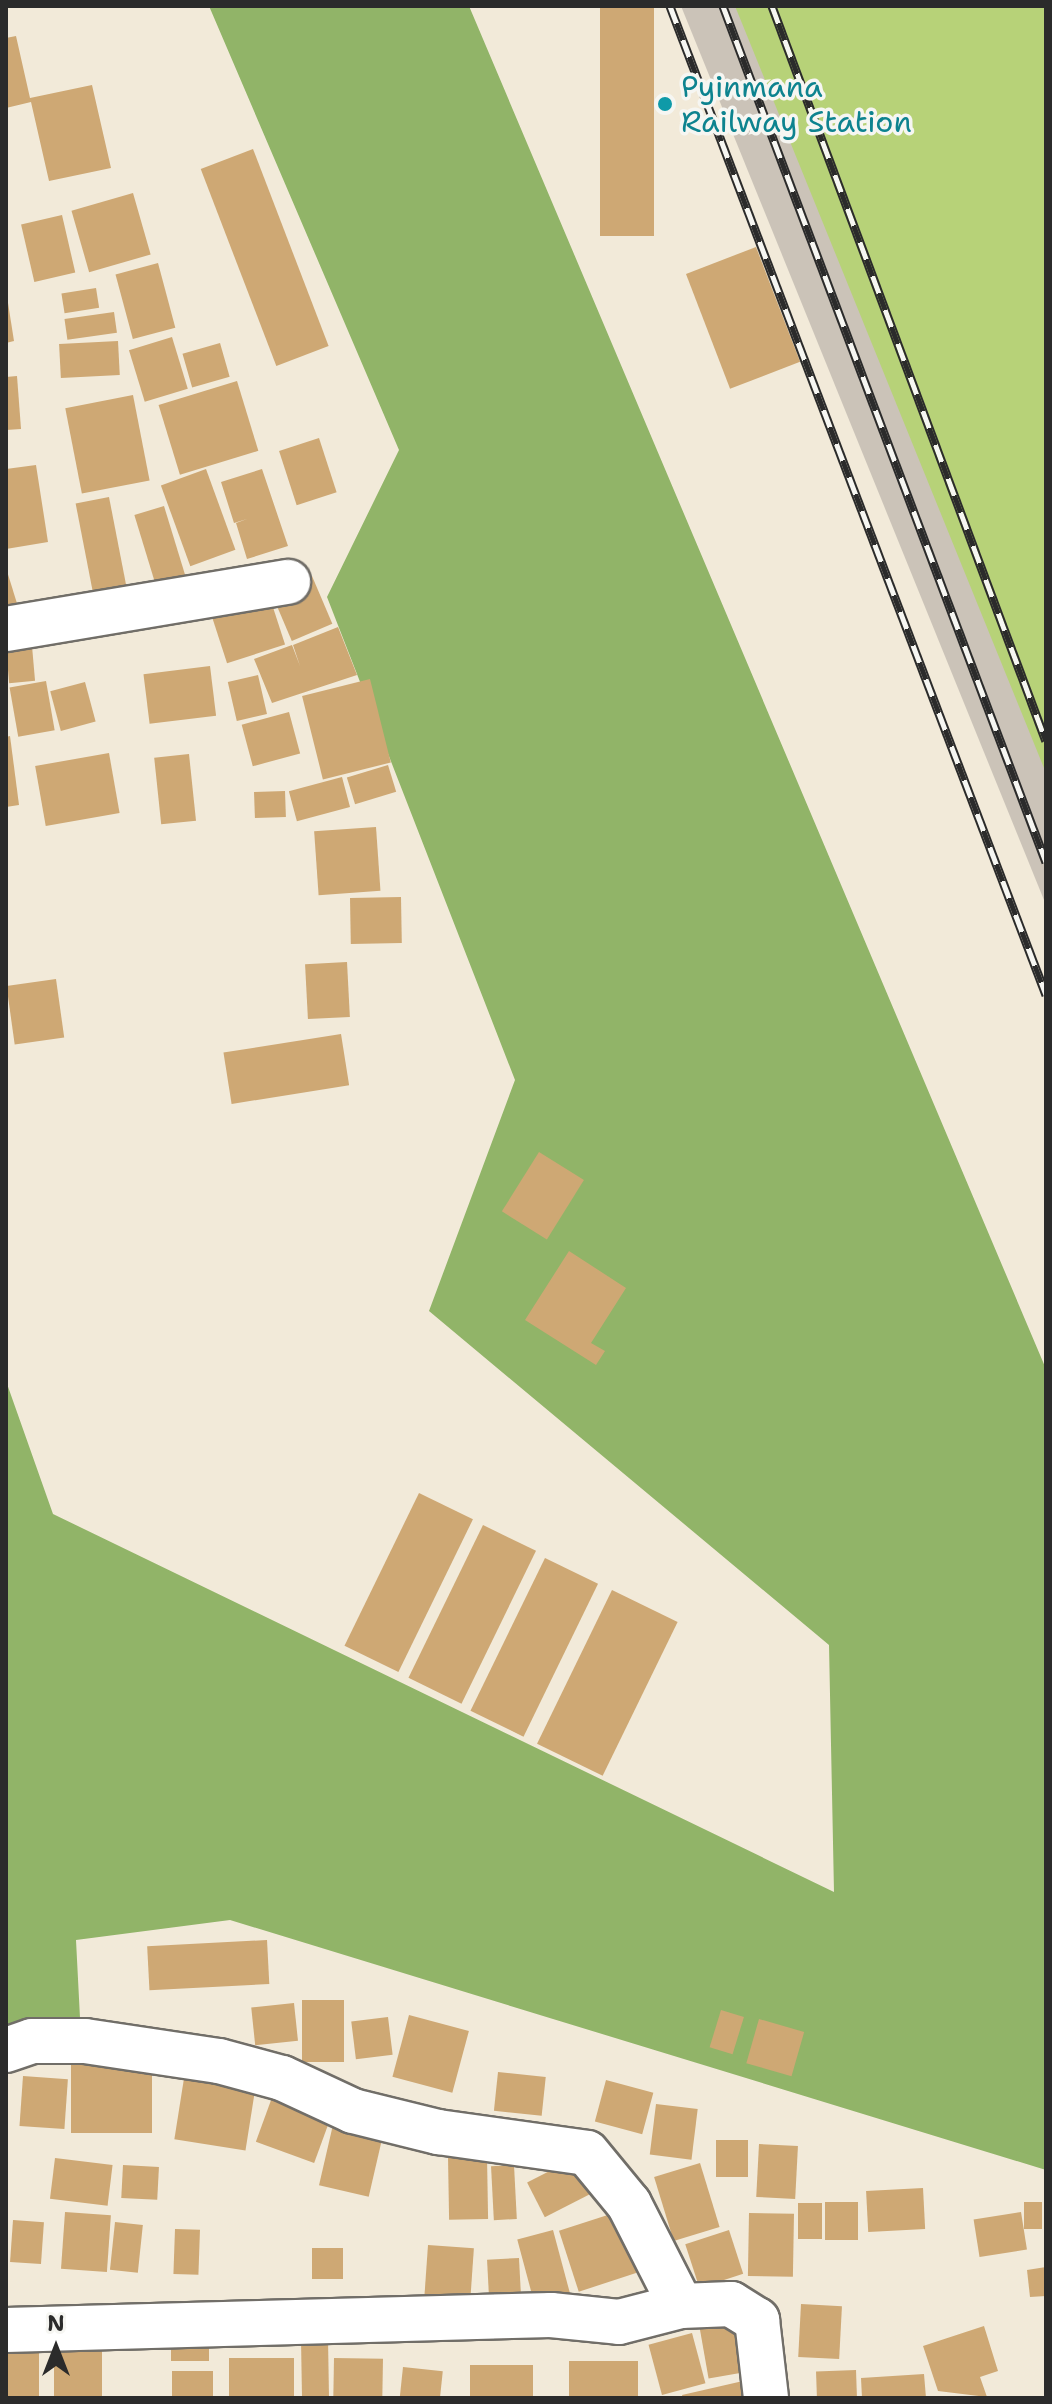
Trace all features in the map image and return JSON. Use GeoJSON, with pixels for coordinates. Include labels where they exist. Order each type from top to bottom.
{"type":"FeatureCollection","features":[{"type":"Feature","properties":{"kind":"street"},"geometry":{"type":"LineString","coordinates":[[6,629],[288,582]]}},
{"type":"Feature","properties":{"kind":"street"},"geometry":{"type":"LineString","coordinates":[[6,2050],[32,2041],[85,2041],[219,2061],[282,2078],[353,2111],[438,2132],[570,2145],[604,2167],[681,2306]]}},
{"type":"Feature","properties":{"kind":"street"},"geometry":{"type":"LineString","coordinates":[[6,2330],[551,2315],[619,2322],[681,2306],[731,2304],[757,2320],[766,2398]]}},
{"type":"Feature","properties":{"kind":"shaded area"},"geometry":{"type":"Polygon","coordinates":[[[681,6],[974,6],[1046,711],[1046,905],[681,6]]]}},
{"type":"Feature","properties":{"kind":"green space"},"geometry":{"type":"Polygon","coordinates":[[[209,6],[469,6],[1046,1369],[1046,2170],[230,1920],[76,1940],[80,2018],[6,2033],[6,1381],[53,1514],[834,1892],[829,1645],[429,1311],[515,1080],[327,597],[399,450],[209,6]]]}},
{"type":"Feature","properties":{"kind":"green space"},"geometry":{"type":"Polygon","coordinates":[[[735,6],[1046,6],[1046,773],[735,6]]]}},
{"type":"Feature","properties":{"kind":"building"},"geometry":{"type":"Polygon","coordinates":[[[600,6],[654,6],[654,236],[600,236],[600,6]]]}},
{"type":"Feature","properties":{"kind":"building"},"geometry":{"type":"Polygon","coordinates":[[[16,36],[30,98],[92,85],[111,168],[49,181],[31,102],[6,108],[6,38],[16,36]]]}},
{"type":"Feature","properties":{"kind":"building"},"geometry":{"type":"Polygon","coordinates":[[[253,149],[329,346],[276,366],[201,169],[253,149]]]}},
{"type":"Feature","properties":{"kind":"building"},"geometry":{"type":"Polygon","coordinates":[[[133,193],[151,255],[89,272],[71,211],[133,193]]]}},
{"type":"Feature","properties":{"kind":"building"},"geometry":{"type":"Polygon","coordinates":[[[62,215],[75,272],[34,282],[21,224],[62,215]]]}},
{"type":"Feature","properties":{"kind":"building"},"geometry":{"type":"Polygon","coordinates":[[[756,247],[800,362],[730,389],[686,274],[756,247]]]}},
{"type":"Feature","properties":{"kind":"building"},"geometry":{"type":"Polygon","coordinates":[[[158,263],[175,328],[133,339],[115,274],[158,263]]]}},
{"type":"Feature","properties":{"kind":"building"},"geometry":{"type":"Polygon","coordinates":[[[96,288],[99,308],[65,313],[61,293],[96,288]]]}},
{"type":"Feature","properties":{"kind":"building"},"geometry":{"type":"Polygon","coordinates":[[[6,304],[14,341],[6,343],[6,304]]]}},
{"type":"Feature","properties":{"kind":"building"},"geometry":{"type":"Polygon","coordinates":[[[114,312],[117,333],[67,340],[64,319],[114,312]]]}},
{"type":"Feature","properties":{"kind":"building"},"geometry":{"type":"Polygon","coordinates":[[[172,337],[188,389],[145,402],[129,350],[172,337]]]}},
{"type":"Feature","properties":{"kind":"building"},"geometry":{"type":"Polygon","coordinates":[[[118,341],[120,375],[61,378],[59,344],[118,341]]]}},
{"type":"Feature","properties":{"kind":"building"},"geometry":{"type":"Polygon","coordinates":[[[220,343],[230,377],[192,387],[183,354],[220,343]]]}},
{"type":"Feature","properties":{"kind":"building"},"geometry":{"type":"Polygon","coordinates":[[[17,376],[21,429],[6,430],[6,377],[17,376]]]}},
{"type":"Feature","properties":{"kind":"building"},"geometry":{"type":"Polygon","coordinates":[[[237,381],[258,451],[180,475],[159,405],[237,381]]]}},
{"type":"Feature","properties":{"kind":"building"},"geometry":{"type":"Polygon","coordinates":[[[133,395],[150,480],[82,494],[65,408],[133,395]]]}},
{"type":"Feature","properties":{"kind":"building"},"geometry":{"type":"Polygon","coordinates":[[[319,438],[337,492],[297,505],[279,451],[319,438]]]}},
{"type":"Feature","properties":{"kind":"building"},"geometry":{"type":"Polygon","coordinates":[[[36,465],[48,542],[6,549],[6,469],[36,465]]]}},
{"type":"Feature","properties":{"kind":"building"},"geometry":{"type":"Polygon","coordinates":[[[206,469],[235,550],[190,566],[161,485],[206,469]]]}},
{"type":"Feature","properties":{"kind":"building"},"geometry":{"type":"Polygon","coordinates":[[[262,469],[288,546],[247,559],[236,523],[247,519],[234,523],[221,482],[262,469]]]}},
{"type":"Feature","properties":{"kind":"building"},"geometry":{"type":"Polygon","coordinates":[[[109,497],[130,603],[96,610],[76,503],[109,497]]]}},
{"type":"Feature","properties":{"kind":"building"},"geometry":{"type":"Polygon","coordinates":[[[164,506],[185,575],[155,584],[134,515],[164,506]]]}},
{"type":"Feature","properties":{"kind":"building"},"geometry":{"type":"Polygon","coordinates":[[[6,568],[20,613],[6,616],[6,568]]]}},
{"type":"Feature","properties":{"kind":"building"},"geometry":{"type":"Polygon","coordinates":[[[312,576],[332,624],[292,641],[271,593],[312,576]]]}},
{"type":"Feature","properties":{"kind":"building"},"geometry":{"type":"Polygon","coordinates":[[[269,595],[285,644],[227,663],[211,614],[269,595]]]}},
{"type":"Feature","properties":{"kind":"building"},"geometry":{"type":"Polygon","coordinates":[[[338,627],[357,675],[272,703],[254,659],[292,645],[300,666],[293,645],[338,627]]]}},
{"type":"Feature","properties":{"kind":"building"},"geometry":{"type":"Polygon","coordinates":[[[32,646],[35,681],[9,683],[6,648],[32,646]]]}},
{"type":"Feature","properties":{"kind":"building"},"geometry":{"type":"Polygon","coordinates":[[[210,666],[216,716],[150,724],[143,674],[210,666]]]}},
{"type":"Feature","properties":{"kind":"building"},"geometry":{"type":"Polygon","coordinates":[[[258,675],[267,714],[237,721],[228,682],[258,675]]]}},
{"type":"Feature","properties":{"kind":"building"},"geometry":{"type":"Polygon","coordinates":[[[370,679],[391,762],[323,779],[302,696],[370,679]]]}},
{"type":"Feature","properties":{"kind":"building"},"geometry":{"type":"Polygon","coordinates":[[[46,681],[55,730],[18,737],[10,687],[46,681]]]}},
{"type":"Feature","properties":{"kind":"building"},"geometry":{"type":"Polygon","coordinates":[[[85,682],[96,722],[61,731],[50,691],[85,682]]]}},
{"type":"Feature","properties":{"kind":"building"},"geometry":{"type":"Polygon","coordinates":[[[289,712],[300,754],[253,766],[242,725],[289,712]]]}},
{"type":"Feature","properties":{"kind":"building"},"geometry":{"type":"Polygon","coordinates":[[[10,736],[19,805],[6,807],[6,737],[10,736]]]}},
{"type":"Feature","properties":{"kind":"building"},"geometry":{"type":"Polygon","coordinates":[[[109,753],[120,813],[46,826],[35,766],[109,753]]]}},
{"type":"Feature","properties":{"kind":"building"},"geometry":{"type":"Polygon","coordinates":[[[189,754],[196,821],[161,824],[154,758],[189,754]]]}},
{"type":"Feature","properties":{"kind":"building"},"geometry":{"type":"Polygon","coordinates":[[[388,765],[396,792],[355,804],[347,778],[388,765]]]}},
{"type":"Feature","properties":{"kind":"building"},"geometry":{"type":"Polygon","coordinates":[[[342,777],[350,807],[297,821],[289,791],[342,777]]]}},
{"type":"Feature","properties":{"kind":"building"},"geometry":{"type":"Polygon","coordinates":[[[285,791],[286,817],[255,818],[254,792],[285,791]]]}},
{"type":"Feature","properties":{"kind":"building"},"geometry":{"type":"Polygon","coordinates":[[[376,827],[380,891],[319,895],[314,831],[376,827]]]}},
{"type":"Feature","properties":{"kind":"building"},"geometry":{"type":"Polygon","coordinates":[[[401,897],[402,943],[351,944],[350,898],[401,897]]]}},
{"type":"Feature","properties":{"kind":"building"},"geometry":{"type":"Polygon","coordinates":[[[347,962],[350,1017],[308,1019],[305,964],[347,962]]]}},
{"type":"Feature","properties":{"kind":"building"},"geometry":{"type":"Polygon","coordinates":[[[56,979],[64,1037],[15,1044],[6,986],[56,979]]]}},
{"type":"Feature","properties":{"kind":"building"},"geometry":{"type":"Polygon","coordinates":[[[341,1034],[349,1085],[232,1104],[223,1053],[341,1034]]]}},
{"type":"Feature","properties":{"kind":"building"},"geometry":{"type":"Polygon","coordinates":[[[539,1152],[584,1180],[547,1239],[502,1211],[539,1152]]]}},
{"type":"Feature","properties":{"kind":"building"},"geometry":{"type":"Polygon","coordinates":[[[569,1251],[626,1288],[591,1343],[605,1351],[596,1365],[525,1320],[569,1251]]]}},
{"type":"Feature","properties":{"kind":"building"},"geometry":{"type":"Polygon","coordinates":[[[419,1493],[473,1519],[398,1672],[344,1646],[419,1493]]]}},
{"type":"Feature","properties":{"kind":"building"},"geometry":{"type":"Polygon","coordinates":[[[483,1525],[536,1551],[462,1704],[408,1678],[483,1525]]]}},
{"type":"Feature","properties":{"kind":"building"},"geometry":{"type":"Polygon","coordinates":[[[545,1558],[598,1584],[524,1737],[470,1711],[545,1558]]]}},
{"type":"Feature","properties":{"kind":"building"},"geometry":{"type":"Polygon","coordinates":[[[612,1590],[678,1622],[603,1776],[537,1744],[612,1590]]]}},
{"type":"Feature","properties":{"kind":"building"},"geometry":{"type":"Polygon","coordinates":[[[267,1940],[269,1984],[149,1990],[147,1946],[267,1940]]]}},
{"type":"Feature","properties":{"kind":"building"},"geometry":{"type":"Polygon","coordinates":[[[302,2000],[344,2000],[344,2062],[302,2062],[302,2000]]]}},
{"type":"Feature","properties":{"kind":"building"},"geometry":{"type":"Polygon","coordinates":[[[294,2003],[298,2041],[255,2045],[251,2007],[294,2003]]]}},
{"type":"Feature","properties":{"kind":"building"},"geometry":{"type":"Polygon","coordinates":[[[721,2010],[744,2017],[733,2054],[710,2047],[721,2010]]]}},
{"type":"Feature","properties":{"kind":"building"},"geometry":{"type":"Polygon","coordinates":[[[409,2015],[469,2031],[452,2093],[392,2077],[409,2015]]]}},
{"type":"Feature","properties":{"kind":"building"},"geometry":{"type":"Polygon","coordinates":[[[388,2017],[393,2055],[356,2059],[351,2022],[388,2017]]]}},
{"type":"Feature","properties":{"kind":"building"},"geometry":{"type":"Polygon","coordinates":[[[759,2019],[804,2032],[791,2076],[746,2063],[759,2019]]]}},
{"type":"Feature","properties":{"kind":"building"},"geometry":{"type":"Polygon","coordinates":[[[71,2063],[152,2063],[152,2133],[71,2133],[71,2063]]]}},
{"type":"Feature","properties":{"kind":"building"},"geometry":{"type":"Polygon","coordinates":[[[185,2072],[256,2083],[245,2150],[174,2139],[185,2072]]]}},
{"type":"Feature","properties":{"kind":"building"},"geometry":{"type":"Polygon","coordinates":[[[498,2072],[546,2077],[542,2116],[494,2111],[498,2072]]]}},
{"type":"Feature","properties":{"kind":"building"},"geometry":{"type":"Polygon","coordinates":[[[23,2076],[68,2079],[64,2129],[20,2126],[23,2076]]]}},
{"type":"Feature","properties":{"kind":"building"},"geometry":{"type":"Polygon","coordinates":[[[606,2080],[653,2093],[642,2134],[595,2122],[606,2080]]]}},
{"type":"Feature","properties":{"kind":"building"},"geometry":{"type":"Polygon","coordinates":[[[274,2092],[332,2113],[314,2163],[256,2142],[274,2092]]]}},
{"type":"Feature","properties":{"kind":"building"},"geometry":{"type":"Polygon","coordinates":[[[656,2104],[698,2109],[691,2160],[650,2155],[656,2104]]]}},
{"type":"Feature","properties":{"kind":"building"},"geometry":{"type":"Polygon","coordinates":[[[335,2116],[385,2127],[369,2197],[319,2185],[335,2116]]]}},
{"type":"Feature","properties":{"kind":"building"},"geometry":{"type":"Polygon","coordinates":[[[716,2140],[748,2140],[748,2177],[716,2177],[716,2140]]]}},
{"type":"Feature","properties":{"kind":"building"},"geometry":{"type":"Polygon","coordinates":[[[759,2144],[798,2146],[795,2199],[756,2197],[759,2144]]]}},
{"type":"Feature","properties":{"kind":"building"},"geometry":{"type":"Polygon","coordinates":[[[487,2156],[488,2219],[449,2220],[448,2157],[487,2156]]]}},
{"type":"Feature","properties":{"kind":"building"},"geometry":{"type":"Polygon","coordinates":[[[577,2157],[595,2192],[545,2217],[527,2182],[577,2157]]]}},
{"type":"Feature","properties":{"kind":"building"},"geometry":{"type":"Polygon","coordinates":[[[55,2158],[113,2165],[108,2206],[50,2199],[55,2158]]]}},
{"type":"Feature","properties":{"kind":"building"},"geometry":{"type":"Polygon","coordinates":[[[700,2163],[720,2227],[674,2241],[654,2177],[700,2163]]]}},
{"type":"Feature","properties":{"kind":"building"},"geometry":{"type":"Polygon","coordinates":[[[123,2165],[159,2167],[157,2200],[121,2198],[123,2165]]]}},
{"type":"Feature","properties":{"kind":"building"},"geometry":{"type":"Polygon","coordinates":[[[514,2165],[517,2219],[494,2220],[491,2166],[514,2165]]]}},
{"type":"Feature","properties":{"kind":"building"},"geometry":{"type":"Polygon","coordinates":[[[923,2188],[925,2229],[868,2232],[866,2191],[923,2188]]]}},
{"type":"Feature","properties":{"kind":"building"},"geometry":{"type":"Polygon","coordinates":[[[825,2202],[858,2202],[858,2240],[825,2240],[825,2202]]]}},
{"type":"Feature","properties":{"kind":"building"},"geometry":{"type":"Polygon","coordinates":[[[1024,2202],[1042,2202],[1042,2229],[1024,2229],[1024,2202]]]}},
{"type":"Feature","properties":{"kind":"building"},"geometry":{"type":"Polygon","coordinates":[[[798,2203],[822,2203],[822,2239],[798,2239],[798,2203]]]}},
{"type":"Feature","properties":{"kind":"building"},"geometry":{"type":"Polygon","coordinates":[[[65,2212],[111,2215],[107,2272],[61,2269],[65,2212]]]}},
{"type":"Feature","properties":{"kind":"building"},"geometry":{"type":"Polygon","coordinates":[[[617,2212],[637,2273],[579,2292],[559,2231],[617,2212]]]}},
{"type":"Feature","properties":{"kind":"building"},"geometry":{"type":"Polygon","coordinates":[[[1021,2212],[1027,2250],[980,2257],[974,2220],[1021,2212]]]}},
{"type":"Feature","properties":{"kind":"building"},"geometry":{"type":"Polygon","coordinates":[[[749,2213],[794,2214],[793,2277],[748,2276],[749,2213]]]}},
{"type":"Feature","properties":{"kind":"building"},"geometry":{"type":"Polygon","coordinates":[[[13,2220],[44,2222],[41,2264],[10,2262],[13,2220]]]}},
{"type":"Feature","properties":{"kind":"building"},"geometry":{"type":"Polygon","coordinates":[[[115,2222],[143,2225],[138,2273],[110,2270],[115,2222]]]}},
{"type":"Feature","properties":{"kind":"building"},"geometry":{"type":"Polygon","coordinates":[[[175,2229],[200,2230],[198,2275],[173,2274],[175,2229]]]}},
{"type":"Feature","properties":{"kind":"building"},"geometry":{"type":"Polygon","coordinates":[[[553,2230],[570,2294],[534,2303],[517,2240],[553,2230]]]}},
{"type":"Feature","properties":{"kind":"building"},"geometry":{"type":"Polygon","coordinates":[[[729,2230],[743,2274],[699,2288],[685,2244],[729,2230]]]}},
{"type":"Feature","properties":{"kind":"building"},"geometry":{"type":"Polygon","coordinates":[[[428,2245],[474,2248],[470,2306],[424,2303],[428,2245]]]}},
{"type":"Feature","properties":{"kind":"building"},"geometry":{"type":"Polygon","coordinates":[[[312,2248],[343,2248],[343,2279],[312,2279],[312,2248]]]}},
{"type":"Feature","properties":{"kind":"building"},"geometry":{"type":"Polygon","coordinates":[[[519,2258],[521,2299],[489,2301],[487,2260],[519,2258]]]}},
{"type":"Feature","properties":{"kind":"building"},"geometry":{"type":"Polygon","coordinates":[[[1046,2267],[1046,2296],[1030,2297],[1027,2270],[1046,2267]]]}},
{"type":"Feature","properties":{"kind":"building"},"geometry":{"type":"Polygon","coordinates":[[[801,2304],[842,2306],[839,2359],[798,2357],[801,2304]]]}},
{"type":"Feature","properties":{"kind":"building"},"geometry":{"type":"Polygon","coordinates":[[[747,2320],[756,2370],[709,2379],[700,2328],[747,2320]]]}},
{"type":"Feature","properties":{"kind":"building"},"geometry":{"type":"Polygon","coordinates":[[[984,2326],[998,2371],[980,2377],[987,2397],[938,2391],[923,2346],[984,2326]]]}},
{"type":"Feature","properties":{"kind":"building"},"geometry":{"type":"Polygon","coordinates":[[[692,2333],[705,2383],[662,2395],[649,2345],[692,2333]]]}},
{"type":"Feature","properties":{"kind":"building"},"geometry":{"type":"Polygon","coordinates":[[[171,2337],[209,2337],[209,2361],[171,2361],[171,2337]]]}},
{"type":"Feature","properties":{"kind":"building"},"geometry":{"type":"Polygon","coordinates":[[[301,2339],[328,2339],[329,2398],[302,2398],[301,2339]]]}},
{"type":"Feature","properties":{"kind":"building"},"geometry":{"type":"Polygon","coordinates":[[[54,2341],[102,2341],[102,2398],[54,2398],[54,2341]]]}},
{"type":"Feature","properties":{"kind":"building"},"geometry":{"type":"Polygon","coordinates":[[[6,2349],[39,2349],[39,2398],[6,2398],[6,2349]]]}},
{"type":"Feature","properties":{"kind":"building"},"geometry":{"type":"Polygon","coordinates":[[[229,2358],[294,2358],[294,2398],[229,2398],[229,2358]]]}},
{"type":"Feature","properties":{"kind":"building"},"geometry":{"type":"Polygon","coordinates":[[[334,2358],[383,2359],[382,2398],[333,2398],[334,2358]]]}},
{"type":"Feature","properties":{"kind":"building"},"geometry":{"type":"Polygon","coordinates":[[[569,2361],[638,2361],[638,2398],[569,2398],[569,2361]]]}},
{"type":"Feature","properties":{"kind":"building"},"geometry":{"type":"Polygon","coordinates":[[[470,2365],[533,2365],[533,2398],[470,2398],[470,2365]]]}},
{"type":"Feature","properties":{"kind":"building"},"geometry":{"type":"Polygon","coordinates":[[[403,2367],[443,2371],[440,2398],[400,2398],[403,2367]]]}},
{"type":"Feature","properties":{"kind":"building"},"geometry":{"type":"Polygon","coordinates":[[[856,2370],[857,2398],[817,2398],[816,2371],[856,2370]]]}},
{"type":"Feature","properties":{"kind":"building"},"geometry":{"type":"Polygon","coordinates":[[[172,2371],[213,2371],[213,2398],[172,2398],[172,2371]]]}},
{"type":"Feature","properties":{"kind":"building"},"geometry":{"type":"Polygon","coordinates":[[[924,2374],[926,2398],[862,2398],[861,2378],[924,2374]]]}},
{"type":"Feature","properties":{"kind":"building"},"geometry":{"type":"Polygon","coordinates":[[[743,2381],[747,2398],[683,2398],[682,2395],[743,2381]]]}},
{"type":"Feature","properties":{"kind":"railway"},"geometry":{"type":"LineString","coordinates":[[670,6],[1046,995]]}},
{"type":"Feature","properties":{"kind":"railway"},"geometry":{"type":"LineString","coordinates":[[723,6],[1046,862]]}},
{"type":"Feature","properties":{"kind":"railway"},"geometry":{"type":"LineString","coordinates":[[772,6],[1046,741]]}},
{"type":"Feature","properties":{"kind":"place","name":"Pyinmana Railway Station"},"geometry":{"type":"Point","coordinates":[665,104]}}]}
